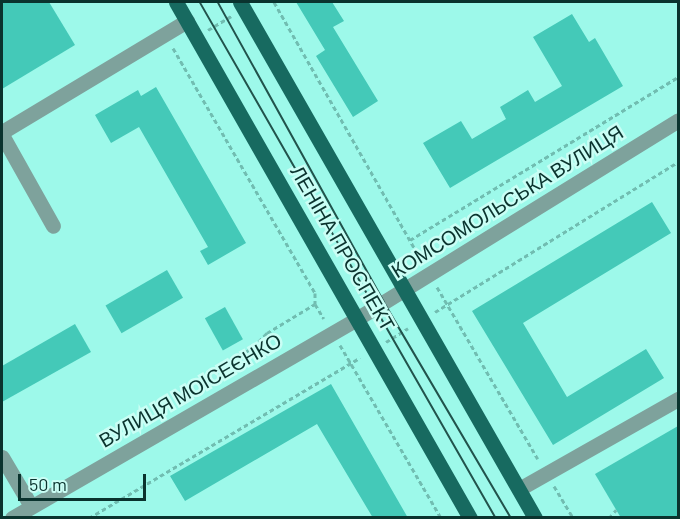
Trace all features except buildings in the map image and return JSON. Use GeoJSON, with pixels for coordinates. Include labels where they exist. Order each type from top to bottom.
{"type":"FeatureCollection","features":[{"type":"Feature","properties":{"kind":"main road","name":"ЛЕНІНА ПРОСПЕКТ"},"geometry":{"type":"LineString","coordinates":[[176,2],[198,36],[470,518]]}},
{"type":"Feature","properties":{"kind":"main road","name":"ЛЕНІНА ПРОСПЕКТ"},"geometry":{"type":"LineString","coordinates":[[242,5],[535,518]]}},
{"type":"Feature","properties":{"kind":"street"},"geometry":{"type":"LineString","coordinates":[[53,226],[2,134],[187,21]]}},
{"type":"Feature","properties":{"kind":"street","name":"КОМСОМОЛЬСЬКА ВУЛИЦЯ"},"geometry":{"type":"LineString","coordinates":[[358,318],[678,120]]}},
{"type":"Feature","properties":{"kind":"street","name":"ВУЛИЦЯ МОІСЕЄНКО"},"geometry":{"type":"LineString","coordinates":[[12,518],[358,318]]}},
{"type":"Feature","properties":{"kind":"street"},"geometry":{"type":"LineString","coordinates":[[519,489],[678,399]]}},
{"type":"Feature","properties":{"kind":"street"},"geometry":{"type":"LineString","coordinates":[[2,457],[31,506]]}},
{"type":"Feature","properties":{"kind":"path"},"geometry":{"type":"LineString","coordinates":[[173,49],[198,36],[242,5]]}},
{"type":"Feature","properties":{"kind":"path"},"geometry":{"type":"LineString","coordinates":[[165,34],[315,293],[315,304],[441,518]]}},
{"type":"Feature","properties":{"kind":"path"},"geometry":{"type":"LineString","coordinates":[[410,240],[678,77]]}},
{"type":"Feature","properties":{"kind":"path"},"geometry":{"type":"LineString","coordinates":[[233,390],[221,368],[253,348],[267,333],[315,304]]}},
{"type":"Feature","properties":{"kind":"path"},"geometry":{"type":"LineString","coordinates":[[609,518],[616,510]]}},
{"type":"Feature","properties":{"kind":"tram line"},"geometry":{"type":"LineString","coordinates":[[200,2],[496,518]]}},
{"type":"Feature","properties":{"kind":"tram line"},"geometry":{"type":"LineString","coordinates":[[218,2],[384,302],[511,518]]}}]}
